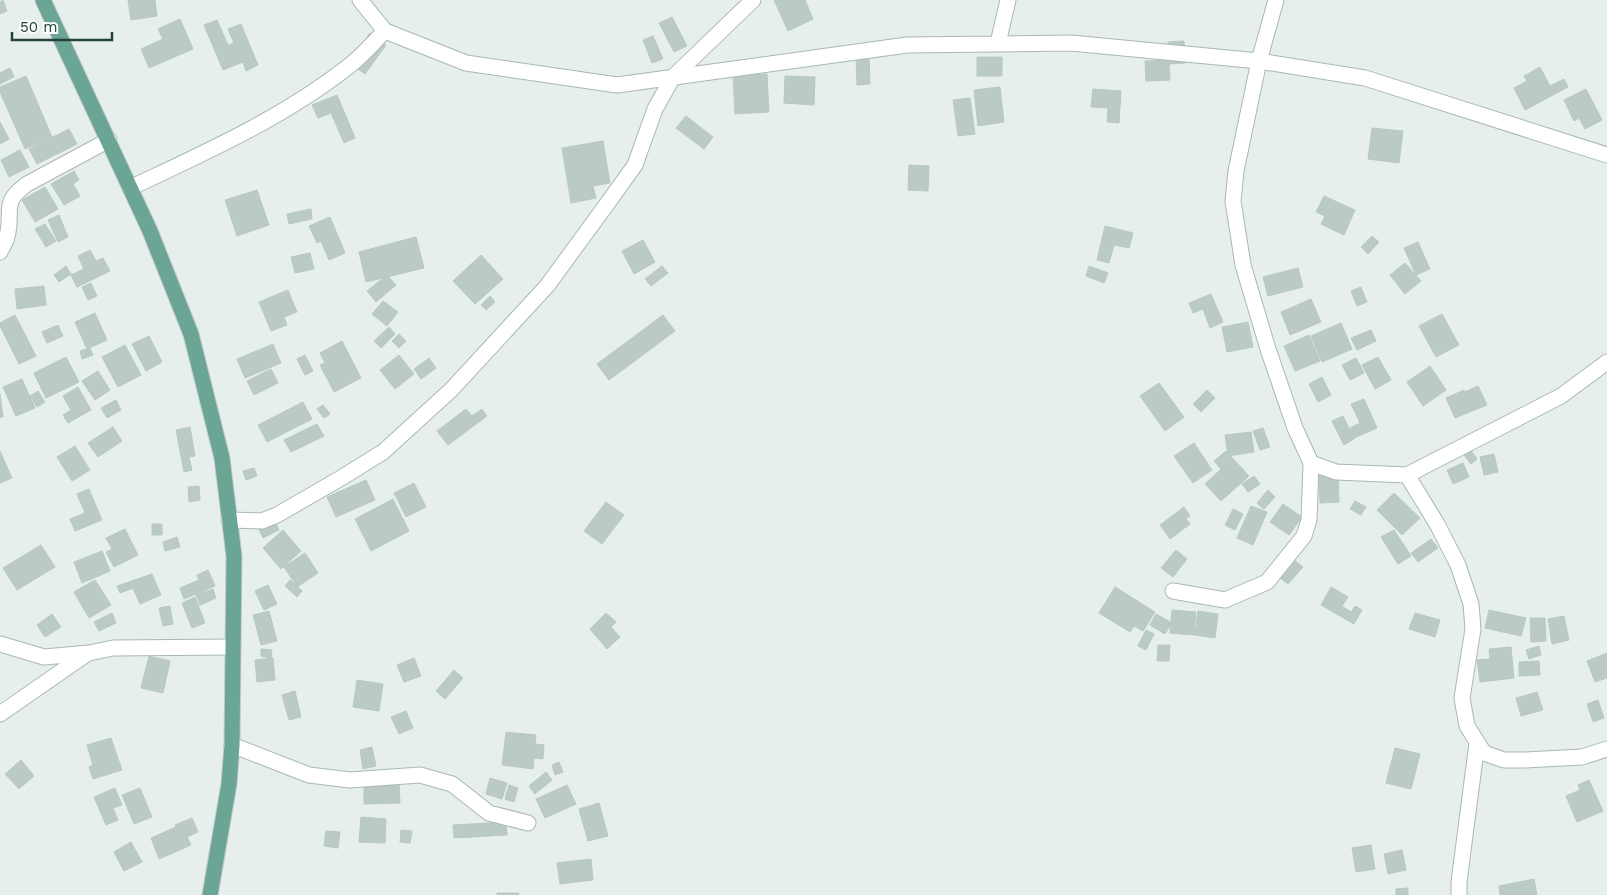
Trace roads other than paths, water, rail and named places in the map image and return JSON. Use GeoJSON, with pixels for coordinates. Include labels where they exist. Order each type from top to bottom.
{"type":"FeatureCollection","features":[{"type":"Feature","properties":{"kind":"main road"},"geometry":{"type":"LineString","coordinates":[[42,0],[150,231],[191,334],[222,458],[234,556],[232,745],[229,784],[210,895]]}},
{"type":"Feature","properties":{"kind":"street"},"geometry":{"type":"LineString","coordinates":[[360,0],[385,31],[466,63],[617,85],[907,45],[1071,43],[1259,62],[1365,78],[1607,156]]}},
{"type":"Feature","properties":{"kind":"street"},"geometry":{"type":"LineString","coordinates":[[230,520],[262,521],[277,515],[341,478],[383,452],[451,390],[548,286],[613,196],[635,164],[655,109],[673,77],[753,0]]}},
{"type":"Feature","properties":{"kind":"street"},"geometry":{"type":"LineString","coordinates":[[998,43],[1008,0]]}},
{"type":"Feature","properties":{"kind":"street"},"geometry":{"type":"LineString","coordinates":[[1174,591],[1225,600],[1267,582],[1304,536],[1308,520],[1311,463],[1295,428],[1268,349],[1243,265],[1233,200],[1236,171],[1259,62],[1276,0]]}},
{"type":"Feature","properties":{"kind":"street"},"geometry":{"type":"LineString","coordinates":[[130,188],[234,140],[320,88],[351,64],[385,31]]}},
{"type":"Feature","properties":{"kind":"street"},"geometry":{"type":"LineString","coordinates":[[0,252],[7,237],[9,198],[27,184],[109,140]]}},
{"type":"Feature","properties":{"kind":"street"},"geometry":{"type":"LineString","coordinates":[[1311,463],[1336,472],[1407,475],[1561,396],[1607,362]]}},
{"type":"Feature","properties":{"kind":"street"},"geometry":{"type":"LineString","coordinates":[[1407,475],[1437,524],[1458,566],[1471,604],[1473,629],[1462,698],[1467,726],[1484,753],[1504,760],[1582,757],[1607,749]]}},
{"type":"Feature","properties":{"kind":"street"},"geometry":{"type":"LineString","coordinates":[[0,644],[44,657],[113,648],[233,647]]}},
{"type":"Feature","properties":{"kind":"street"},"geometry":{"type":"LineString","coordinates":[[0,714],[89,652]]}},
{"type":"Feature","properties":{"kind":"street"},"geometry":{"type":"LineString","coordinates":[[1459,895],[1459,882],[1477,743]]}},
{"type":"Feature","properties":{"kind":"street"},"geometry":{"type":"LineString","coordinates":[[232,745],[308,775],[350,780],[420,775],[452,784],[489,813],[528,824]]}}]}
